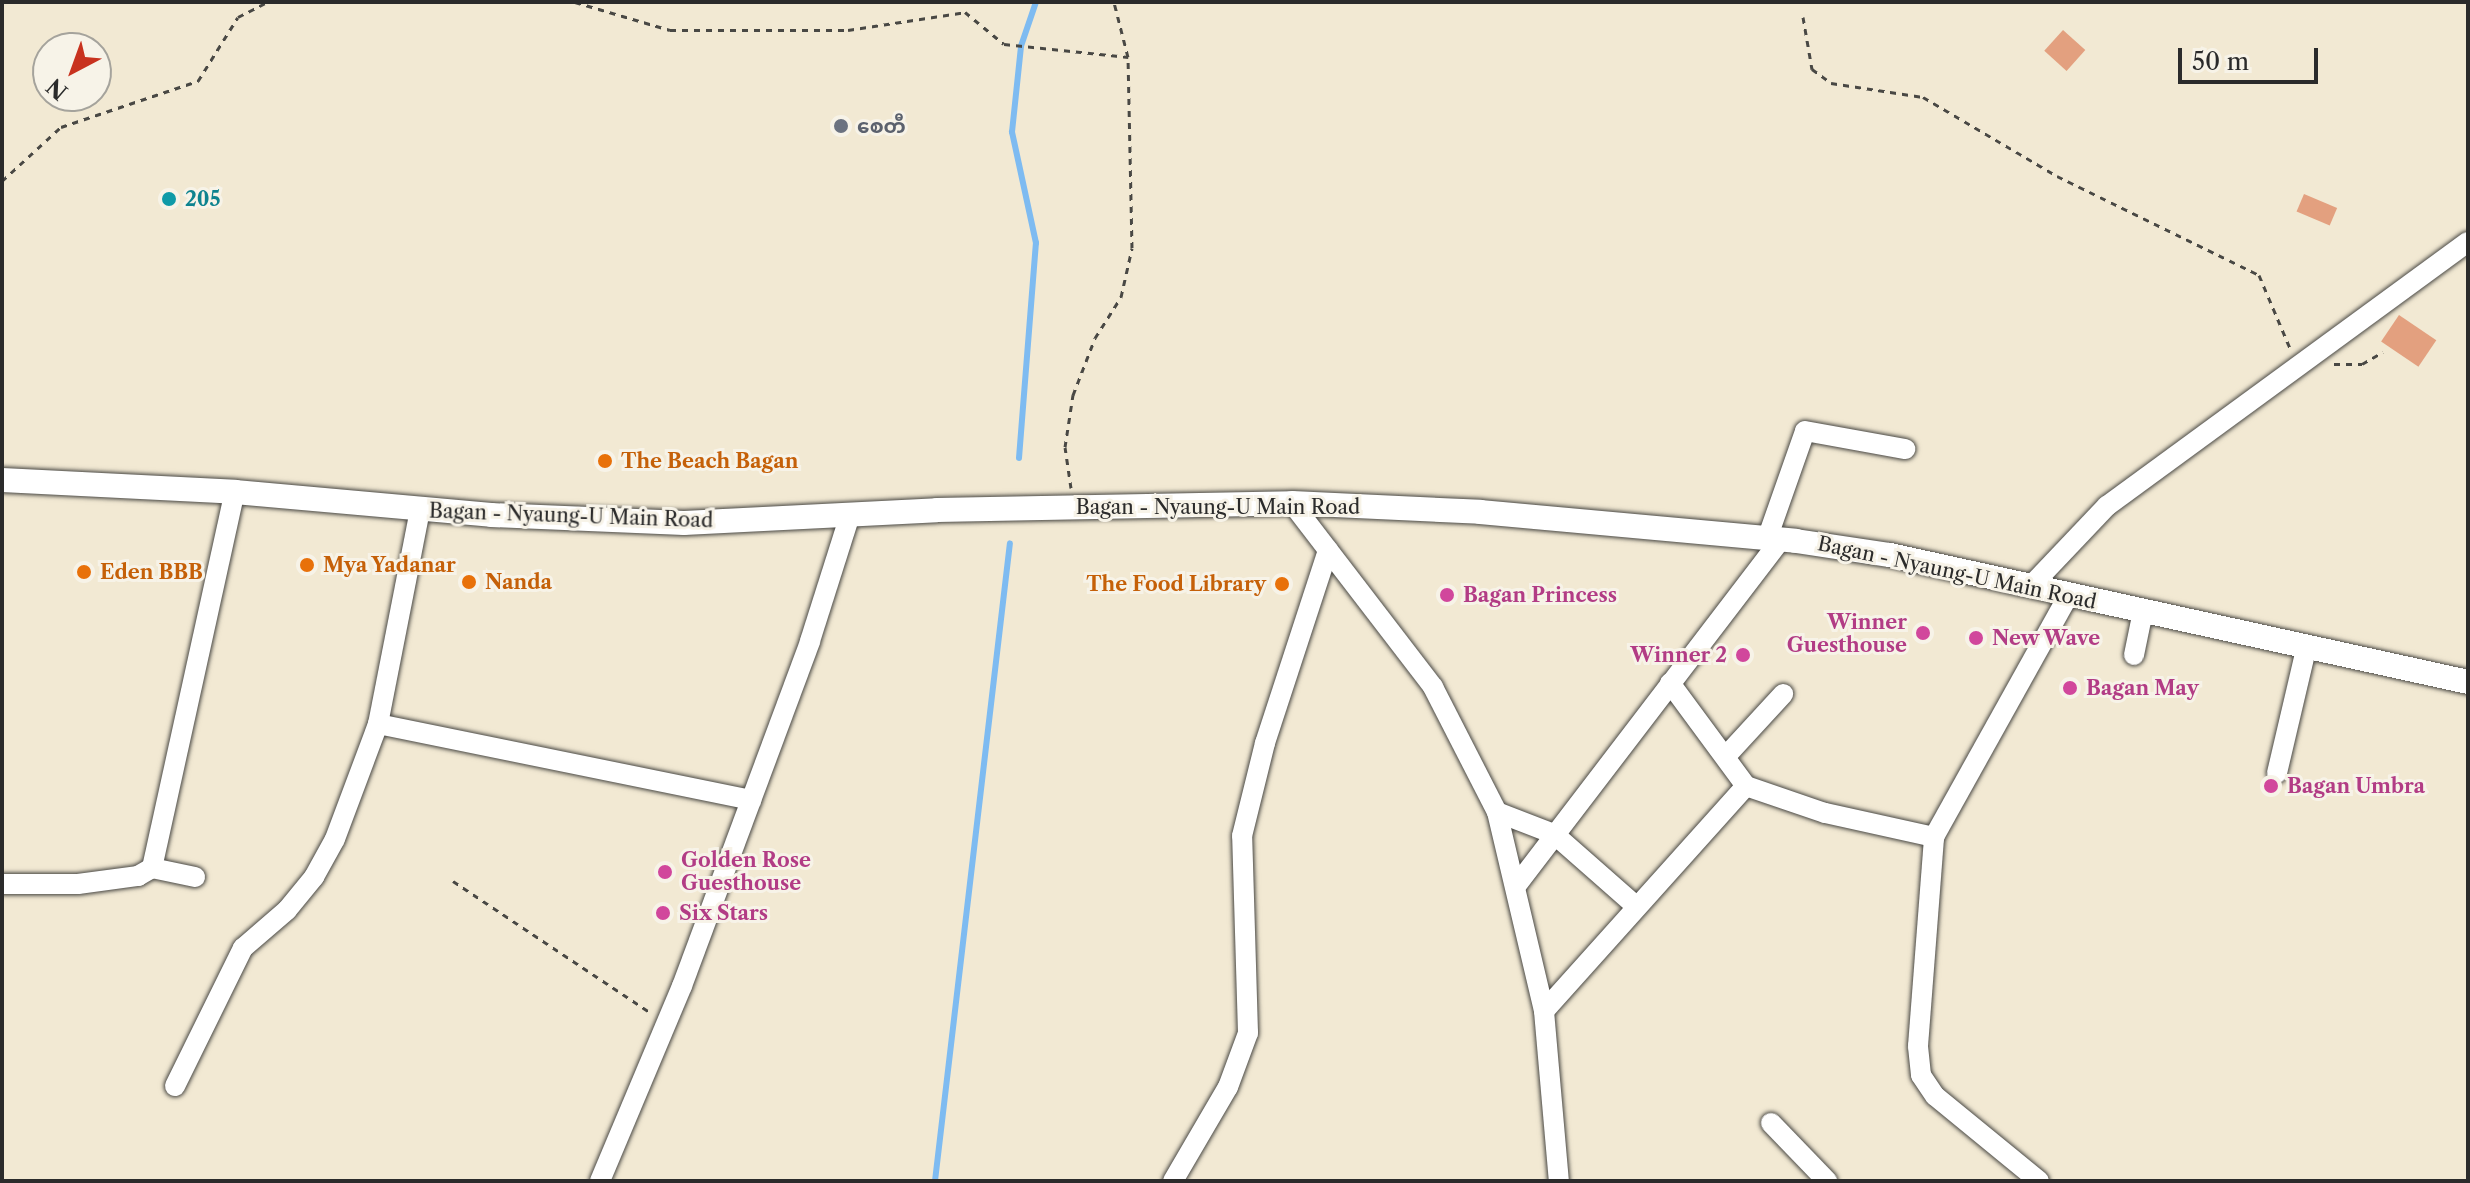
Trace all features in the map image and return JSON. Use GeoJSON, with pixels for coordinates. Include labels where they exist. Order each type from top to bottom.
{"type":"FeatureCollection","features":[{"type":"Feature","properties":{"kind":"main road","name":"Bagan - Nyaung-U Main Road"},"geometry":{"type":"LineString","coordinates":[[2,480],[235,492],[420,510],[684,523],[849,518],[937,510],[1292,503],[1480,512],[1774,539],[1890,555],[2306,649],[2468,682]]}},
{"type":"Feature","properties":{"kind":"street"},"geometry":{"type":"LineString","coordinates":[[2030,587],[2107,506],[2468,242]]}},
{"type":"Feature","properties":{"kind":"street"},"geometry":{"type":"LineString","coordinates":[[1516,886],[1670,683],[1774,539],[1805,431],[1905,449]]}},
{"type":"Feature","properties":{"kind":"street"},"geometry":{"type":"LineString","coordinates":[[152,868],[235,492]]}},
{"type":"Feature","properties":{"kind":"street"},"geometry":{"type":"LineString","coordinates":[[1292,503],[1433,687],[1497,812],[1544,1011],[1559,1181]]}},
{"type":"Feature","properties":{"kind":"street"},"geometry":{"type":"LineString","coordinates":[[175,1086],[243,948],[278,919],[324,860],[378,724],[420,510]]}},
{"type":"Feature","properties":{"kind":"street"},"geometry":{"type":"LineString","coordinates":[[600,1181],[667,1024],[751,800],[849,518]]}},
{"type":"Feature","properties":{"kind":"street"},"geometry":{"type":"LineString","coordinates":[[1173,1181],[1228,1087],[1248,1033],[1242,836],[1265,743],[1328,550]]}},
{"type":"Feature","properties":{"kind":"street"},"geometry":{"type":"LineString","coordinates":[[2039,1181],[1935,1096],[1921,1075],[1918,1046],[1934,837],[2068,596]]}},
{"type":"Feature","properties":{"kind":"street"},"geometry":{"type":"LineString","coordinates":[[2134,655],[2143,611]]}},
{"type":"Feature","properties":{"kind":"street"},"geometry":{"type":"LineString","coordinates":[[2277,773],[2306,649]]}},
{"type":"Feature","properties":{"kind":"street"},"geometry":{"type":"LineString","coordinates":[[1670,683],[1727,755],[1746,786],[1825,813],[1934,837]]}},
{"type":"Feature","properties":{"kind":"street"},"geometry":{"type":"LineString","coordinates":[[1727,755],[1783,694]]}},
{"type":"Feature","properties":{"kind":"street"},"geometry":{"type":"LineString","coordinates":[[378,724],[751,800]]}},
{"type":"Feature","properties":{"kind":"street"},"geometry":{"type":"LineString","coordinates":[[1544,1011],[1746,786]]}},
{"type":"Feature","properties":{"kind":"street"},"geometry":{"type":"LineString","coordinates":[[1497,812],[1554,834],[1636,906]]}},
{"type":"Feature","properties":{"kind":"street"},"geometry":{"type":"LineString","coordinates":[[2,884],[78,884],[138,876],[152,868],[195,877]]}},
{"type":"Feature","properties":{"kind":"street"},"geometry":{"type":"LineString","coordinates":[[1771,1123],[1827,1181]]}},
{"type":"Feature","properties":{"kind":"path"},"geometry":{"type":"LineString","coordinates":[[2,181],[61,127],[198,81],[238,17],[267,2]]}},
{"type":"Feature","properties":{"kind":"path"},"geometry":{"type":"LineString","coordinates":[[575,2],[670,30],[848,30],[965,12],[1004,44],[1128,57]]}},
{"type":"Feature","properties":{"kind":"path"},"geometry":{"type":"LineString","coordinates":[[1074,507],[1065,447],[1073,395],[1095,338],[1121,297],[1132,248],[1128,57],[1114,2]]}},
{"type":"Feature","properties":{"kind":"path"},"geometry":{"type":"LineString","coordinates":[[1803,17],[1812,69],[1831,83],[1923,97],[2057,176],[2259,275],[2283,341],[2308,358],[2362,364],[2383,352]]}},
{"type":"Feature","properties":{"kind":"path"},"geometry":{"type":"LineString","coordinates":[[453,881],[573,957],[667,1024]]}},
{"type":"Feature","properties":{"kind":"building"},"geometry":{"type":"Polygon","coordinates":[[[2063,30],[2085,50],[2067,71],[2044,51],[2063,30]]]}},
{"type":"Feature","properties":{"kind":"building"},"geometry":{"type":"Polygon","coordinates":[[[2304,194],[2337,208],[2330,226],[2297,211],[2304,194]]]}},
{"type":"Feature","properties":{"kind":"building"},"geometry":{"type":"Polygon","coordinates":[[[2399,315],[2436,340],[2418,367],[2381,342],[2399,315]]]}},
{"type":"Feature","properties":{"kind":"waterway"},"geometry":{"type":"LineString","coordinates":[[1019,458],[1036,243],[1012,132],[1021,46],[1036,2]]}},
{"type":"Feature","properties":{"kind":"waterway"},"geometry":{"type":"LineString","coordinates":[[935,1181],[1010,543]]}},
{"type":"Feature","properties":{"kind":"place","name":"စေတီ"},"geometry":{"type":"Point","coordinates":[841,126]}},
{"type":"Feature","properties":{"kind":"place","name":"205"},"geometry":{"type":"Point","coordinates":[169,199]}},
{"type":"Feature","properties":{"kind":"place","name":"The Beach Bagan"},"geometry":{"type":"Point","coordinates":[605,461]}},
{"type":"Feature","properties":{"kind":"place","name":"Mya Yadanar"},"geometry":{"type":"Point","coordinates":[307,565]}},
{"type":"Feature","properties":{"kind":"place","name":"Eden BBB"},"geometry":{"type":"Point","coordinates":[84,572]}},
{"type":"Feature","properties":{"kind":"place","name":"Nanda"},"geometry":{"type":"Point","coordinates":[469,582]}},
{"type":"Feature","properties":{"kind":"place","name":"The Food Library"},"geometry":{"type":"Point","coordinates":[1282,584]}},
{"type":"Feature","properties":{"kind":"place","name":"Bagan Princess"},"geometry":{"type":"Point","coordinates":[1447,595]}},
{"type":"Feature","properties":{"kind":"place","name":"Winner Guesthouse"},"geometry":{"type":"Point","coordinates":[1923,633]}},
{"type":"Feature","properties":{"kind":"place","name":"New Wave"},"geometry":{"type":"Point","coordinates":[1976,638]}},
{"type":"Feature","properties":{"kind":"place","name":"Winner 2"},"geometry":{"type":"Point","coordinates":[1743,655]}},
{"type":"Feature","properties":{"kind":"place","name":"Bagan May"},"geometry":{"type":"Point","coordinates":[2070,688]}},
{"type":"Feature","properties":{"kind":"place","name":"Bagan Umbra"},"geometry":{"type":"Point","coordinates":[2271,786]}},
{"type":"Feature","properties":{"kind":"place","name":"Golden Rose Guesthouse"},"geometry":{"type":"Point","coordinates":[665,872]}},
{"type":"Feature","properties":{"kind":"place","name":"Six Stars"},"geometry":{"type":"Point","coordinates":[663,913]}}]}
